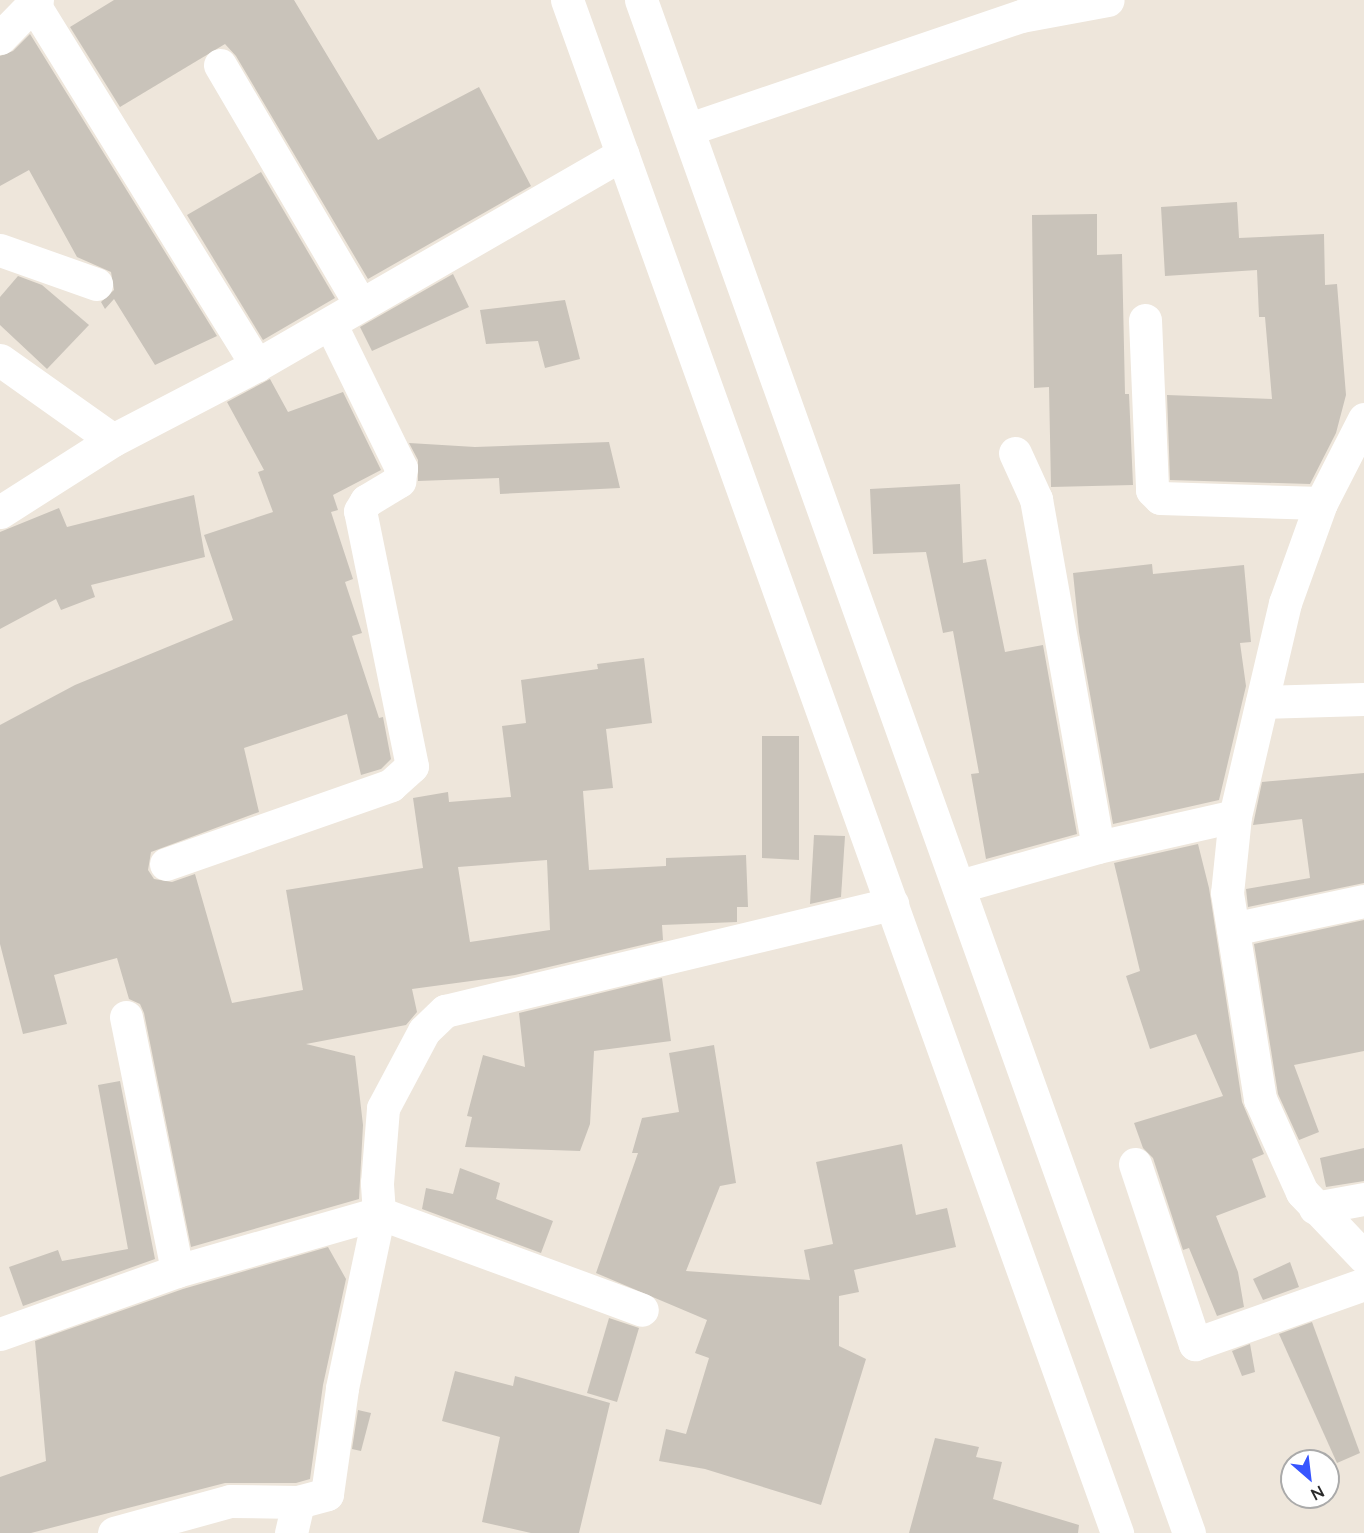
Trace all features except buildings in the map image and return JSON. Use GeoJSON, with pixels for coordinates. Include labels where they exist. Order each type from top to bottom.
{"type":"FeatureCollection","features":[{"type":"Feature","properties":{"kind":"street"},"geometry":{"type":"LineString","coordinates":[[567,0],[1117,1533]]}},
{"type":"Feature","properties":{"kind":"street"},"geometry":{"type":"LineString","coordinates":[[641,0],[960,886],[1189,1533]]}},
{"type":"Feature","properties":{"kind":"street"},"geometry":{"type":"LineString","coordinates":[[689,129],[1021,16],[1108,0]]}},
{"type":"Feature","properties":{"kind":"street"},"geometry":{"type":"LineString","coordinates":[[0,38],[35,1],[257,365]]}},
{"type":"Feature","properties":{"kind":"street"},"geometry":{"type":"LineString","coordinates":[[220,65],[361,305]]}},
{"type":"Feature","properties":{"kind":"street"},"geometry":{"type":"LineString","coordinates":[[0,512],[113,440],[257,365],[622,154]]}},
{"type":"Feature","properties":{"kind":"street"},"geometry":{"type":"LineString","coordinates":[[0,250],[96,284]]}},
{"type":"Feature","properties":{"kind":"street"},"geometry":{"type":"LineString","coordinates":[[1145,320],[1152,490],[1160,498],[1322,503]]}},
{"type":"Feature","properties":{"kind":"street"},"geometry":{"type":"LineString","coordinates":[[166,864],[391,785],[412,766],[360,511],[366,501],[399,482],[401,468],[330,323]]}},
{"type":"Feature","properties":{"kind":"street"},"geometry":{"type":"LineString","coordinates":[[0,360],[113,440]]}},
{"type":"Feature","properties":{"kind":"street"},"geometry":{"type":"LineString","coordinates":[[1364,418],[1322,503],[1285,603],[1235,816],[1227,893],[1236,968],[1260,1099],[1302,1192],[1364,1257]]}},
{"type":"Feature","properties":{"kind":"street"},"geometry":{"type":"LineString","coordinates":[[1015,453],[1036,499],[1098,847]]}},
{"type":"Feature","properties":{"kind":"street"},"geometry":{"type":"LineString","coordinates":[[1262,702],[1364,699]]}},
{"type":"Feature","properties":{"kind":"street"},"geometry":{"type":"LineString","coordinates":[[960,886],[1098,847],[1235,816]]}},
{"type":"Feature","properties":{"kind":"street"},"geometry":{"type":"LineString","coordinates":[[1233,929],[1364,901]]}},
{"type":"Feature","properties":{"kind":"street"},"geometry":{"type":"LineString","coordinates":[[114,1533],[230,1501],[294,1517],[327,1494],[342,1388],[379,1213],[377,1183],[383,1108],[424,1031],[445,1011],[892,904]]}},
{"type":"Feature","properties":{"kind":"street"},"geometry":{"type":"LineString","coordinates":[[126,1017],[177,1271]]}},
{"type":"Feature","properties":{"kind":"street"},"geometry":{"type":"LineString","coordinates":[[1135,1164],[1195,1344],[1364,1284]]}},
{"type":"Feature","properties":{"kind":"street"},"geometry":{"type":"LineString","coordinates":[[1315,1208],[1364,1199]]}},
{"type":"Feature","properties":{"kind":"street"},"geometry":{"type":"LineString","coordinates":[[0,1334],[177,1271],[379,1213],[642,1310]]}}]}
